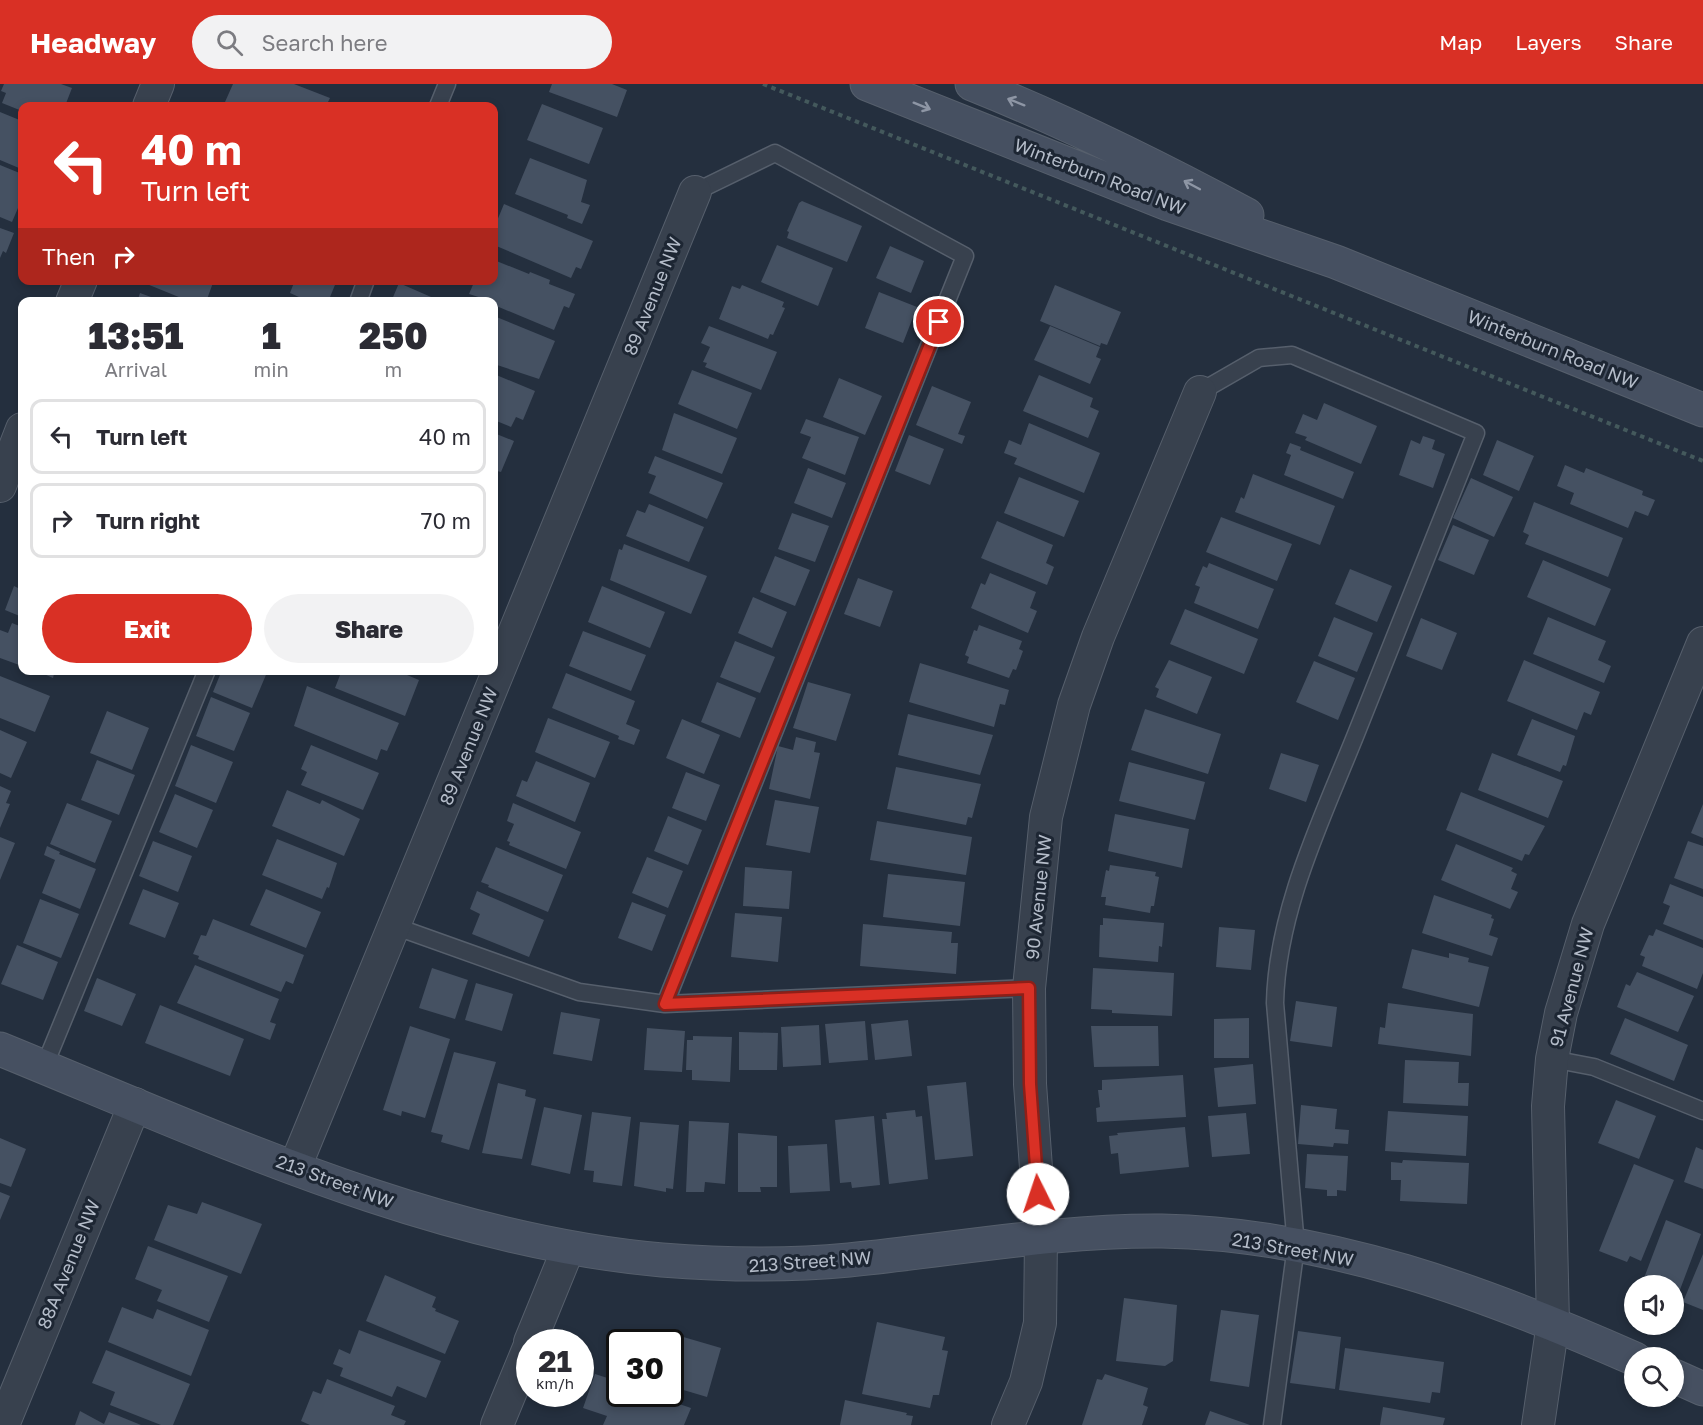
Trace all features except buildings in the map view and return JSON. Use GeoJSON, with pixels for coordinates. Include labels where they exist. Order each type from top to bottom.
{"type":"FeatureCollection","features":[{"type":"Feature","properties":{"kind":"street"},"geometry":{"type":"LineString","coordinates":[[151,102],[158,84]]}},
{"type":"Feature","properties":{"kind":"street","name":"Winterburn Road NW"},"geometry":{"type":"LineString","coordinates":[[867,84],[1168,204],[1336,262],[1703,410]]}},
{"type":"Feature","properties":{"kind":"street","name":"Winterburn Road NW"},"geometry":{"type":"LineString","coordinates":[[972,84],[1038,111],[1179,178],[1336,262]]}},
{"type":"Feature","properties":{"kind":"street","name":"89 Avenue NW"},"geometry":{"type":"LineString","coordinates":[[498,672],[695,192]]}},
{"type":"Feature","properties":{"kind":"street","name":"90 Avenue NW"},"geometry":{"type":"LineString","coordinates":[[1008,1425],[1026,1382],[1040,1323],[1041,1238],[1030,1084],[1029,988],[1046,817],[1074,705],[1098,637],[1200,392]]}},
{"type":"Feature","properties":{"kind":"street"},"geometry":{"type":"LineString","coordinates":[[0,486],[18,439]]}},
{"type":"Feature","properties":{"kind":"street","name":"91 Avenue NW"},"geometry":{"type":"LineString","coordinates":[[1538,1425],[1553,1323],[1548,1106],[1552,1059],[1572,970],[1588,924],[1703,643]]}},
{"type":"Feature","properties":{"kind":"street","name":"89 Avenue NW"},"geometry":{"type":"LineString","coordinates":[[295,1167],[497,675]]}},
{"type":"Feature","properties":{"kind":"street","name":"213 Street NW"},"geometry":{"type":"LineString","coordinates":[[0,1049],[295,1167],[391,1202],[481,1230],[568,1249],[735,1265],[844,1260],[1041,1238],[1161,1231],[1296,1246],[1446,1283],[1553,1323],[1624,1354]]}},
{"type":"Feature","properties":{"kind":"street","name":"88A Avenue NW"},"geometry":{"type":"LineString","coordinates":[[3,1425],[135,1104]]}},
{"type":"Feature","properties":{"kind":"street"},"geometry":{"type":"LineString","coordinates":[[536,1329],[568,1249]]}},
{"type":"Feature","properties":{"kind":"street"},"geometry":{"type":"LineString","coordinates":[[497,1425],[516,1378]]}},
{"type":"Feature","properties":{"kind":"street"},"geometry":{"type":"LineString","coordinates":[[1684,1380],[1703,1389]]}},
{"type":"Feature","properties":{"kind":"lane"},"geometry":{"type":"LineString","coordinates":[[440,102],[447,84]]}},
{"type":"Feature","properties":{"kind":"lane"},"geometry":{"type":"LineString","coordinates":[[665,1004],[965,256],[776,153],[695,192]]}},
{"type":"Feature","properties":{"kind":"lane"},"geometry":{"type":"LineString","coordinates":[[1200,392],[1259,358],[1292,355],[1476,433],[1312,842],[1288,917],[1275,972],[1275,1003],[1296,1246],[1272,1425]]}},
{"type":"Feature","properties":{"kind":"lane"},"geometry":{"type":"LineString","coordinates":[[44,1067],[205,675]]}},
{"type":"Feature","properties":{"kind":"lane"},"geometry":{"type":"LineString","coordinates":[[394,926],[579,992],[665,1004],[1029,988]]}},
{"type":"Feature","properties":{"kind":"lane"},"geometry":{"type":"LineString","coordinates":[[1552,1059],[1594,1067],[1703,1111]]}},
{"type":"Feature","properties":{"kind":"path"},"geometry":{"type":"LineString","coordinates":[[763,84],[1703,461]]}},
{"type":"Feature","properties":{"kind":"route"},"geometry":{"type":"LineString","coordinates":[[939,322],[665,1004],[1029,988],[1030,1084],[1038,1194]]}}]}
